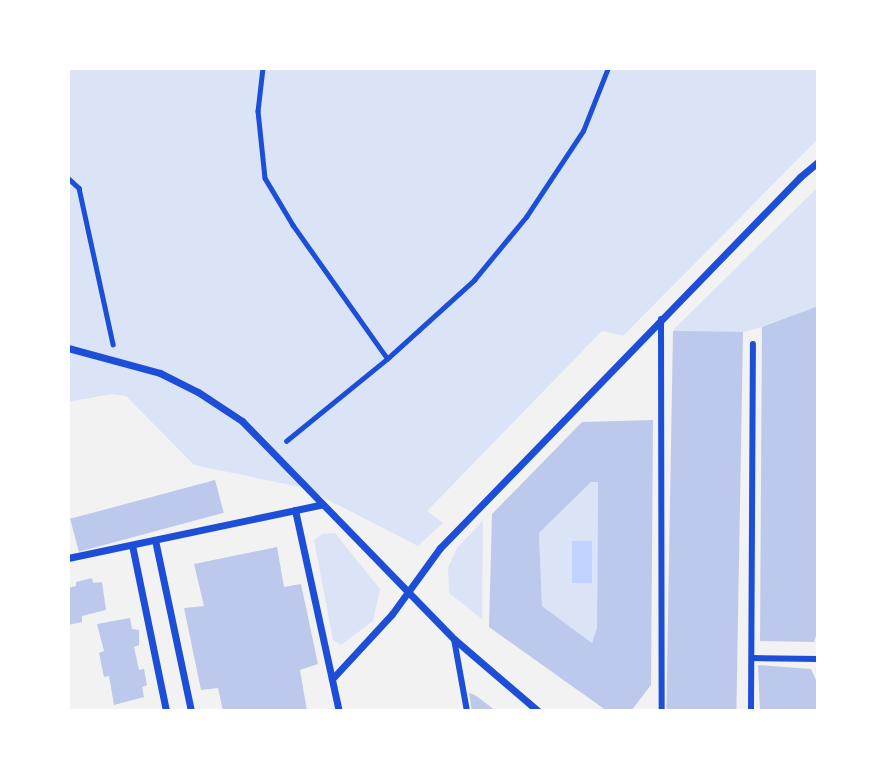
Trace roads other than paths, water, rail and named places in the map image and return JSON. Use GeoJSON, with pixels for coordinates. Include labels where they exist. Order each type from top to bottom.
{"type":"FeatureCollection","features":[{"type":"Feature","properties":{"kind":"street"},"geometry":{"type":"LineString","coordinates":[[332,679],[408,593],[440,548],[800,177],[818,162]]}},
{"type":"Feature","properties":{"kind":"street"},"geometry":{"type":"LineString","coordinates":[[661,319],[662,711]]}},
{"type":"Feature","properties":{"kind":"street"},"geometry":{"type":"LineString","coordinates":[[751,711],[753,344]]}},
{"type":"Feature","properties":{"kind":"street"},"geometry":{"type":"LineString","coordinates":[[68,348],[160,373],[198,392],[242,421],[320,505],[454,639],[538,711]]}},
{"type":"Feature","properties":{"kind":"street"},"geometry":{"type":"LineString","coordinates":[[68,558],[320,505]]}},
{"type":"Feature","properties":{"kind":"street"},"geometry":{"type":"LineString","coordinates":[[295,510],[339,711]]}},
{"type":"Feature","properties":{"kind":"street"},"geometry":{"type":"LineString","coordinates":[[155,540],[191,711]]}},
{"type":"Feature","properties":{"kind":"street"},"geometry":{"type":"LineString","coordinates":[[132,545],[166,711]]}},
{"type":"Feature","properties":{"kind":"street"},"geometry":{"type":"LineString","coordinates":[[454,639],[467,711]]}},
{"type":"Feature","properties":{"kind":"street"},"geometry":{"type":"LineString","coordinates":[[752,658],[818,659]]}},
{"type":"Feature","properties":{"kind":"water"},"geometry":{"type":"Polygon","coordinates":[[[572,541],[592,541],[592,583],[572,583],[572,541]]]}}]}
